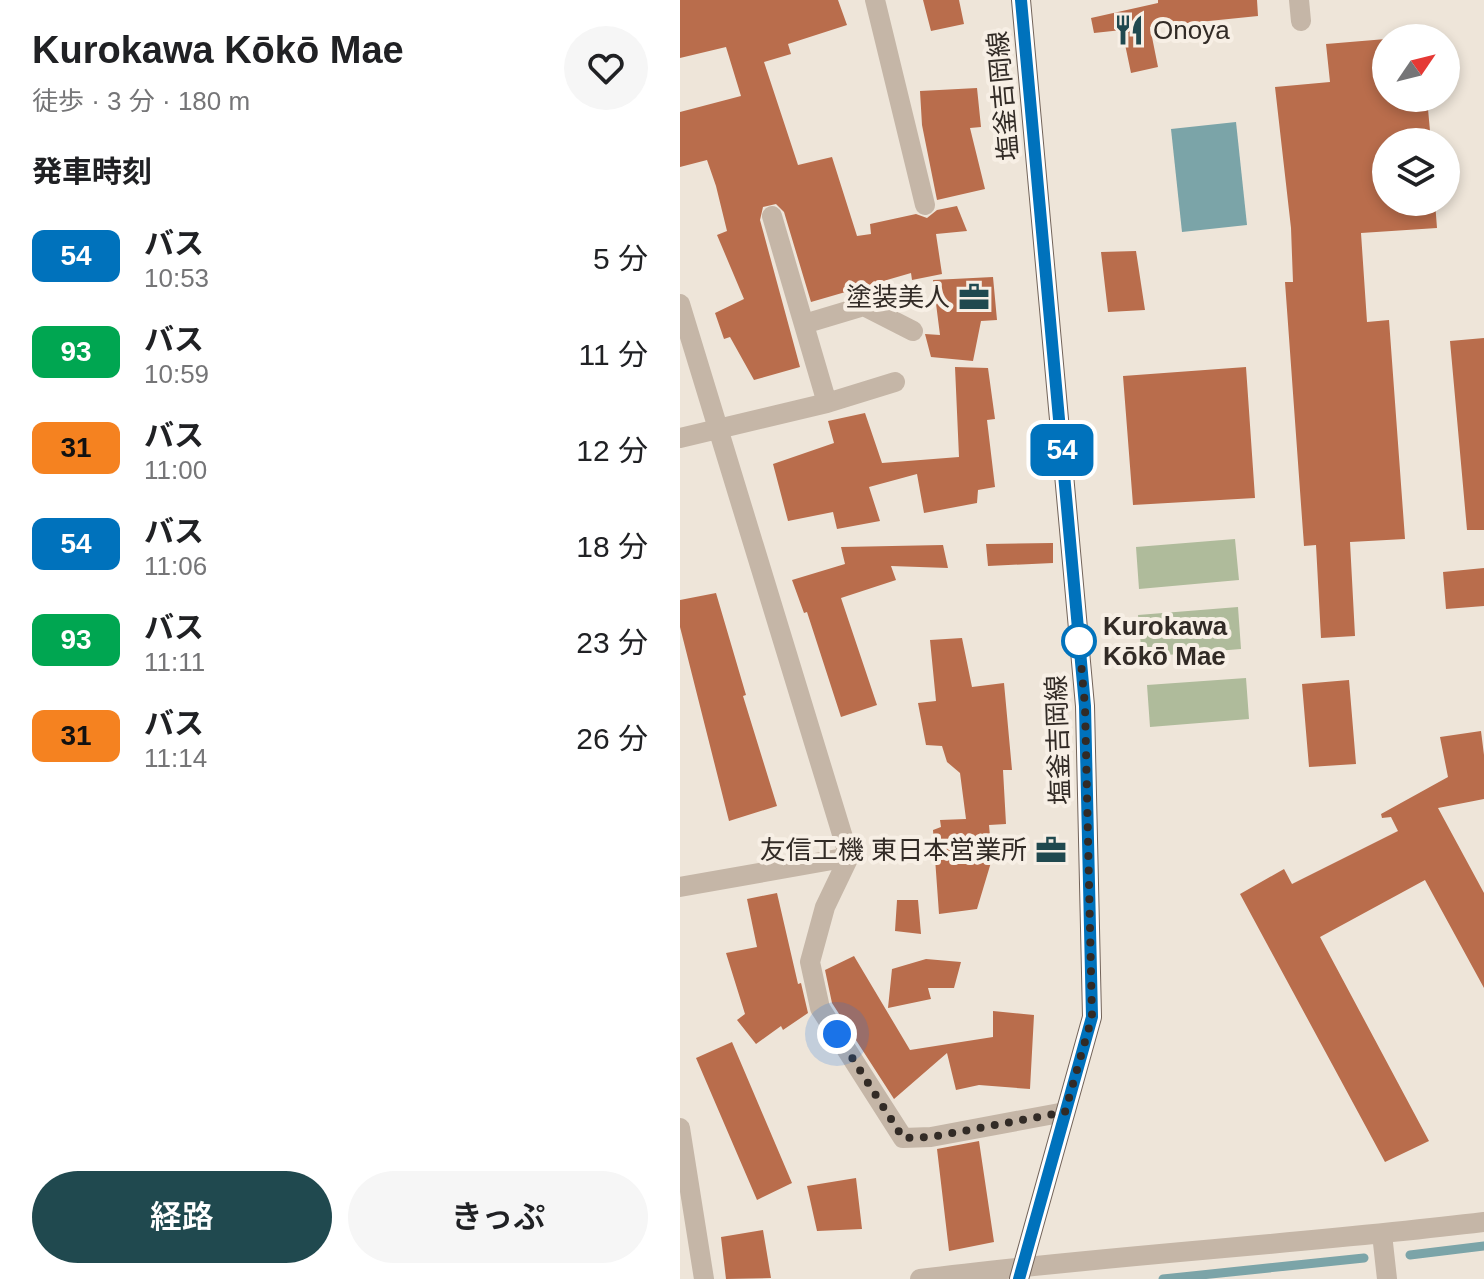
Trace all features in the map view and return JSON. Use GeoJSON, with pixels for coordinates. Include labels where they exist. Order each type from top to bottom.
{"type":"FeatureCollection","features":[{"type":"Feature","properties":{"kind":"main road","name":"塩釜吉岡線"},"geometry":{"type":"LineString","coordinates":[[1021,0],[1085,706],[1092,1017],[1021,1272]]}},
{"type":"Feature","properties":{"kind":"street"},"geometry":{"type":"LineString","coordinates":[[875,0],[925,205]]}},
{"type":"Feature","properties":{"kind":"street"},"geometry":{"type":"LineString","coordinates":[[772,216],[827,403]]}},
{"type":"Feature","properties":{"kind":"street"},"geometry":{"type":"LineString","coordinates":[[680,304],[849,857],[825,907],[810,962],[820,1008],[903,1138],[931,1137],[1065,1112]]}},
{"type":"Feature","properties":{"kind":"street"},"geometry":{"type":"LineString","coordinates":[[804,324],[864,306],[913,331]]}},
{"type":"Feature","properties":{"kind":"street"},"geometry":{"type":"LineString","coordinates":[[680,438],[827,403],[895,382]]}},
{"type":"Feature","properties":{"kind":"street"},"geometry":{"type":"LineString","coordinates":[[680,887],[849,857]]}},
{"type":"Feature","properties":{"kind":"street"},"geometry":{"type":"LineString","coordinates":[[680,1128],[704,1279]]}},
{"type":"Feature","properties":{"kind":"street"},"geometry":{"type":"LineString","coordinates":[[920,1279],[1021,1272],[1484,1222]]}},
{"type":"Feature","properties":{"kind":"street"},"geometry":{"type":"LineString","coordinates":[[1382,1234],[1387,1279]]}},
{"type":"Feature","properties":{"kind":"green space"},"geometry":{"type":"Polygon","coordinates":[[[1235,539],[1239,580],[1139,589],[1136,547],[1235,539]]]}},
{"type":"Feature","properties":{"kind":"green space"},"geometry":{"type":"Polygon","coordinates":[[[1238,607],[1241,649],[1142,657],[1138,615],[1238,607]]]}},
{"type":"Feature","properties":{"kind":"green space"},"geometry":{"type":"Polygon","coordinates":[[[1246,678],[1249,719],[1150,727],[1147,685],[1246,678]]]}},
{"type":"Feature","properties":{"kind":"water"},"geometry":{"type":"Polygon","coordinates":[[[1236,122],[1247,225],[1182,232],[1171,129],[1236,122]]]}},
{"type":"Feature","properties":{"kind":"building"},"geometry":{"type":"Polygon","coordinates":[[[680,0],[838,0],[847,25],[788,44],[791,54],[764,62],[798,165],[832,157],[857,236],[871,234],[870,224],[916,214],[927,218],[937,210],[957,206],[967,231],[936,234],[942,274],[912,280],[911,273],[811,302],[784,212],[776,204],[763,207],[760,220],[800,367],[754,380],[730,337],[724,339],[715,313],[744,299],[717,235],[727,231],[707,160],[680,167],[680,112],[741,96],[726,47],[680,58],[680,0]]]}},
{"type":"Feature","properties":{"kind":"building"},"geometry":{"type":"Polygon","coordinates":[[[923,0],[959,0],[964,24],[931,31],[923,0]]]}},
{"type":"Feature","properties":{"kind":"building"},"geometry":{"type":"Polygon","coordinates":[[[1158,0],[1257,0],[1258,16],[1150,27],[1158,67],[1131,73],[1122,30],[1094,33],[1091,18],[1158,3],[1158,0]]]}},
{"type":"Feature","properties":{"kind":"building"},"geometry":{"type":"Polygon","coordinates":[[[1372,40],[1372,112],[1428,112],[1430,128],[1372,128],[1372,216],[1436,216],[1437,228],[1361,233],[1367,322],[1389,320],[1405,539],[1350,542],[1355,636],[1321,638],[1316,545],[1304,546],[1285,282],[1293,282],[1291,228],[1275,87],[1330,82],[1326,44],[1372,40]]]}},
{"type":"Feature","properties":{"kind":"building"},"geometry":{"type":"Polygon","coordinates":[[[977,88],[981,127],[970,128],[985,189],[937,200],[922,125],[920,91],[977,88]]]}},
{"type":"Feature","properties":{"kind":"building"},"geometry":{"type":"Polygon","coordinates":[[[1136,251],[1145,310],[1108,312],[1101,252],[1136,251]]]}},
{"type":"Feature","properties":{"kind":"building"},"geometry":{"type":"Polygon","coordinates":[[[993,277],[997,320],[981,321],[973,361],[931,357],[925,334],[940,335],[933,280],[993,277]]]}},
{"type":"Feature","properties":{"kind":"building"},"geometry":{"type":"Polygon","coordinates":[[[1484,338],[1484,530],[1467,530],[1450,341],[1484,338]]]}},
{"type":"Feature","properties":{"kind":"building"},"geometry":{"type":"Polygon","coordinates":[[[955,367],[988,368],[995,419],[987,420],[995,487],[978,490],[977,503],[924,513],[917,474],[869,487],[880,521],[837,529],[833,512],[788,521],[773,464],[834,443],[828,421],[865,413],[882,463],[959,457],[955,367]]]}},
{"type":"Feature","properties":{"kind":"building"},"geometry":{"type":"Polygon","coordinates":[[[1246,367],[1255,498],[1133,505],[1123,376],[1246,367]]]}},
{"type":"Feature","properties":{"kind":"building"},"geometry":{"type":"Polygon","coordinates":[[[1053,543],[1053,563],[988,566],[986,544],[1053,543]]]}},
{"type":"Feature","properties":{"kind":"building"},"geometry":{"type":"Polygon","coordinates":[[[943,545],[948,568],[891,566],[896,580],[841,598],[877,705],[841,717],[807,612],[804,613],[792,580],[845,564],[841,547],[943,545]]]}},
{"type":"Feature","properties":{"kind":"building"},"geometry":{"type":"Polygon","coordinates":[[[1484,568],[1484,606],[1446,609],[1443,572],[1484,568]]]}},
{"type":"Feature","properties":{"kind":"building"},"geometry":{"type":"Polygon","coordinates":[[[716,593],[746,695],[743,696],[777,806],[729,821],[680,627],[680,600],[716,593]]]}},
{"type":"Feature","properties":{"kind":"building"},"geometry":{"type":"Polygon","coordinates":[[[962,638],[972,687],[1004,683],[1012,770],[1003,770],[1006,824],[989,825],[992,859],[977,909],[939,914],[933,830],[941,827],[940,820],[966,819],[960,773],[947,762],[942,746],[926,745],[918,703],[936,701],[930,640],[962,638]]]}},
{"type":"Feature","properties":{"kind":"building"},"geometry":{"type":"Polygon","coordinates":[[[1349,680],[1356,764],[1309,767],[1302,684],[1349,680]]]}},
{"type":"Feature","properties":{"kind":"building"},"geometry":{"type":"Polygon","coordinates":[[[1481,731],[1484,799],[1438,808],[1484,893],[1484,988],[1425,880],[1320,937],[1429,1141],[1385,1162],[1240,894],[1284,869],[1292,884],[1398,831],[1391,817],[1382,818],[1381,814],[1448,777],[1440,737],[1481,731]]]}},
{"type":"Feature","properties":{"kind":"building"},"geometry":{"type":"Polygon","coordinates":[[[777,893],[798,984],[801,983],[808,1013],[783,1030],[781,1026],[756,1044],[737,1020],[745,1014],[726,953],[757,947],[747,899],[777,893]]]}},
{"type":"Feature","properties":{"kind":"building"},"geometry":{"type":"Polygon","coordinates":[[[897,900],[918,900],[921,934],[895,931],[897,900]]]}},
{"type":"Feature","properties":{"kind":"building"},"geometry":{"type":"Polygon","coordinates":[[[854,956],[910,1050],[993,1037],[993,1011],[1034,1015],[1030,1089],[979,1085],[956,1090],[947,1053],[894,1099],[832,1003],[825,970],[854,956]]]}},
{"type":"Feature","properties":{"kind":"building"},"geometry":{"type":"Polygon","coordinates":[[[926,959],[961,962],[954,988],[928,988],[931,999],[888,1008],[892,969],[926,959]]]}},
{"type":"Feature","properties":{"kind":"building"},"geometry":{"type":"Polygon","coordinates":[[[732,1042],[792,1183],[757,1200],[696,1058],[732,1042]]]}},
{"type":"Feature","properties":{"kind":"building"},"geometry":{"type":"Polygon","coordinates":[[[979,1141],[994,1242],[949,1251],[937,1149],[979,1141]]]}},
{"type":"Feature","properties":{"kind":"building"},"geometry":{"type":"Polygon","coordinates":[[[856,1178],[862,1229],[817,1231],[807,1186],[856,1178]]]}},
{"type":"Feature","properties":{"kind":"building"},"geometry":{"type":"Polygon","coordinates":[[[763,1230],[771,1278],[726,1279],[721,1237],[763,1230]]]}},
{"type":"Feature","properties":{"kind":"waterway"},"geometry":{"type":"LineString","coordinates":[[1410,1255],[1484,1246]]}},
{"type":"Feature","properties":{"kind":"waterway"},"geometry":{"type":"LineString","coordinates":[[1163,1279],[1364,1258]]}},
{"type":"Feature","properties":{"kind":"bus line","name":"54"},"geometry":{"type":"LineString","coordinates":[[1019,1279],[1092,1017],[1085,706],[1021,0]]}},
{"type":"Feature","properties":{"kind":"place","name":"Onoya"},"geometry":{"type":"Point","coordinates":[1129,30]}},
{"type":"Feature","properties":{"kind":"place","name":"塗装美人"},"geometry":{"type":"Point","coordinates":[974,297]}},
{"type":"Feature","properties":{"kind":"place","name":"Kurokawa Kōkō Mae"},"geometry":{"type":"Point","coordinates":[1079,641]}},
{"type":"Feature","properties":{"kind":"place","name":"友信工機 東日本営業所"},"geometry":{"type":"Point","coordinates":[1051,850]}},
{"type":"Feature","properties":{"kind":"route"},"geometry":{"type":"LineString","coordinates":[[837,1034],[903,1138],[931,1137],[1065,1112],[1092,1017],[1085,706],[1079,641]]}}]}
